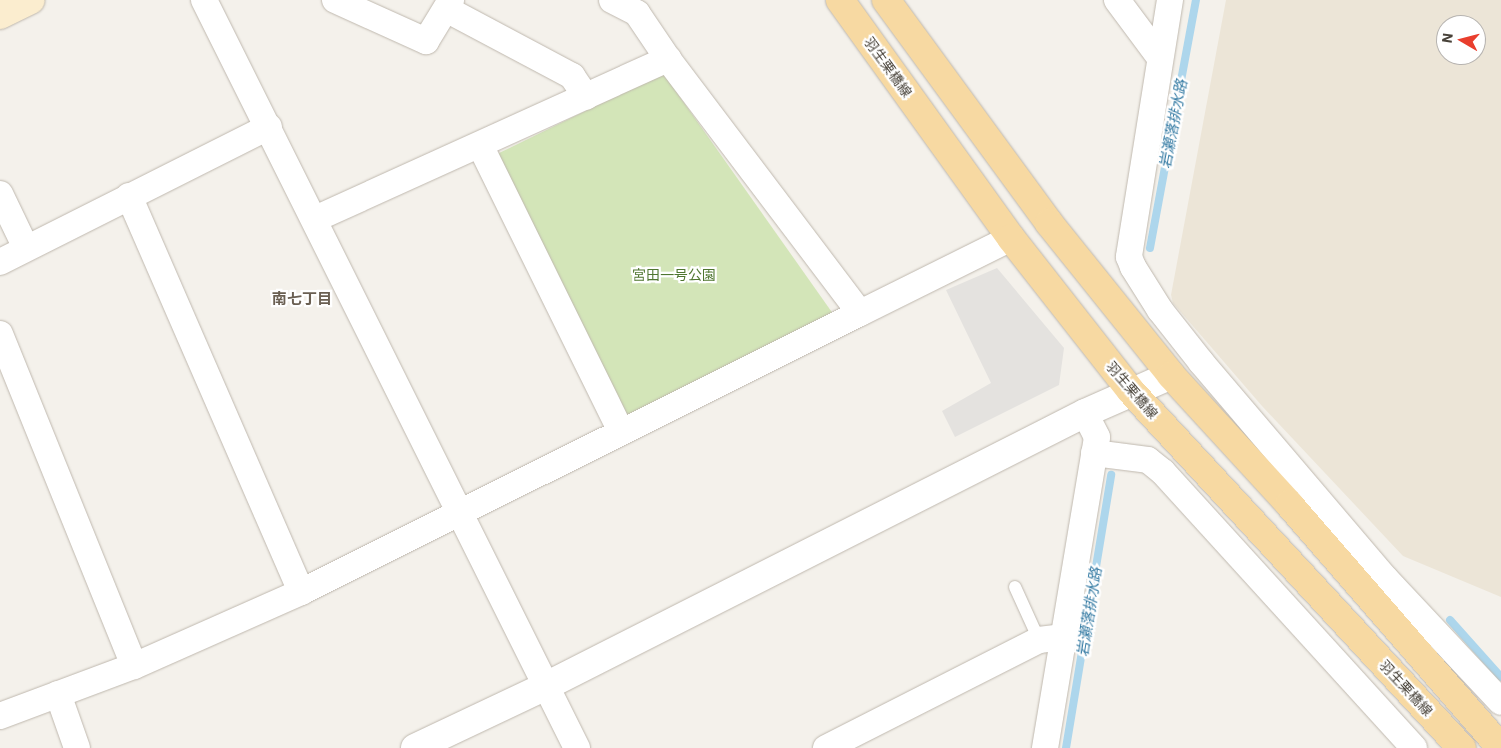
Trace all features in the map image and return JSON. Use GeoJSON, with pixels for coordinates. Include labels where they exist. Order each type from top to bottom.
{"type":"FeatureCollection","features":[{"type":"Feature","properties":{"kind":"main road"},"geometry":{"type":"LineString","coordinates":[[0,15],[31,0]]}},
{"type":"Feature","properties":{"kind":"main road","name":"羽生栗橋線"},"geometry":{"type":"LineString","coordinates":[[840,0],[1011,238],[1131,391],[1462,748]]}},
{"type":"Feature","properties":{"kind":"main road"},"geometry":{"type":"LineString","coordinates":[[886,0],[1049,223],[1170,375],[1289,504],[1501,748]]}},
{"type":"Feature","properties":{"kind":"street"},"geometry":{"type":"LineString","coordinates":[[335,0],[426,41],[448,5],[572,76],[586,97]]}},
{"type":"Feature","properties":{"kind":"street"},"geometry":{"type":"LineString","coordinates":[[612,0],[637,13],[668,59],[860,314]]}},
{"type":"Feature","properties":{"kind":"street"},"geometry":{"type":"LineString","coordinates":[[1117,0],[1160,58]]}},
{"type":"Feature","properties":{"kind":"street"},"geometry":{"type":"LineString","coordinates":[[1170,0],[1129,256],[1160,310],[1201,362],[1386,580],[1501,702]]}},
{"type":"Feature","properties":{"kind":"street"},"geometry":{"type":"LineString","coordinates":[[213,3],[269,127],[460,513],[548,685],[577,748]]}},
{"type":"Feature","properties":{"kind":"street"},"geometry":{"type":"LineString","coordinates":[[315,219],[668,59]]}},
{"type":"Feature","properties":{"kind":"street"},"geometry":{"type":"LineString","coordinates":[[0,262],[269,127]]}},
{"type":"Feature","properties":{"kind":"street"},"geometry":{"type":"LineString","coordinates":[[480,145],[622,432]]}},
{"type":"Feature","properties":{"kind":"street"},"geometry":{"type":"LineString","coordinates":[[0,194],[26,248]]}},
{"type":"Feature","properties":{"kind":"street"},"geometry":{"type":"LineString","coordinates":[[129,196],[301,592]]}},
{"type":"Feature","properties":{"kind":"street"},"geometry":{"type":"LineString","coordinates":[[0,716],[134,666],[301,592],[1011,238]]}},
{"type":"Feature","properties":{"kind":"street"},"geometry":{"type":"LineString","coordinates":[[0,334],[134,666]]}},
{"type":"Feature","properties":{"kind":"street"},"geometry":{"type":"LineString","coordinates":[[415,748],[548,685],[1085,413],[1131,391],[1201,362]]}},
{"type":"Feature","properties":{"kind":"street"},"geometry":{"type":"LineString","coordinates":[[1045,748],[1051,638],[1097,437],[1085,413]]}},
{"type":"Feature","properties":{"kind":"street"},"geometry":{"type":"LineString","coordinates":[[1094,453],[1148,460],[1163,472],[1414,748]]}},
{"type":"Feature","properties":{"kind":"street"},"geometry":{"type":"LineString","coordinates":[[826,748],[1051,638]]}},
{"type":"Feature","properties":{"kind":"street"},"geometry":{"type":"LineString","coordinates":[[58,694],[78,748]]}},
{"type":"Feature","properties":{"kind":"lane"},"geometry":{"type":"LineString","coordinates":[[1015,587],[1051,638]]}},
{"type":"Feature","properties":{"kind":"shaded area"},"geometry":{"type":"Polygon","coordinates":[[[1226,0],[1501,0],[1501,597],[1403,556],[1262,406],[1173,303],[1171,295],[1226,0]]]}},
{"type":"Feature","properties":{"kind":"shaded area"},"geometry":{"type":"Polygon","coordinates":[[[997,268],[1064,348],[1059,385],[955,437],[942,411],[991,383],[946,290],[997,268]]]}},
{"type":"Feature","properties":{"kind":"green space","name":"宮田一号公園"},"geometry":{"type":"Polygon","coordinates":[[[663,73],[836,318],[627,421],[495,155],[663,73]]]}},
{"type":"Feature","properties":{"kind":"waterway","name":"岩瀬落排水路"},"geometry":{"type":"LineString","coordinates":[[1150,248],[1196,0]]}},
{"type":"Feature","properties":{"kind":"waterway","name":"岩瀬落排水路"},"geometry":{"type":"LineString","coordinates":[[1066,748],[1111,475]]}},
{"type":"Feature","properties":{"kind":"waterway"},"geometry":{"type":"LineString","coordinates":[[1450,620],[1501,677]]}},
{"type":"Feature","properties":{"kind":"district","name":"南七丁目"},"geometry":{"type":"Point","coordinates":[302,299]}}]}
